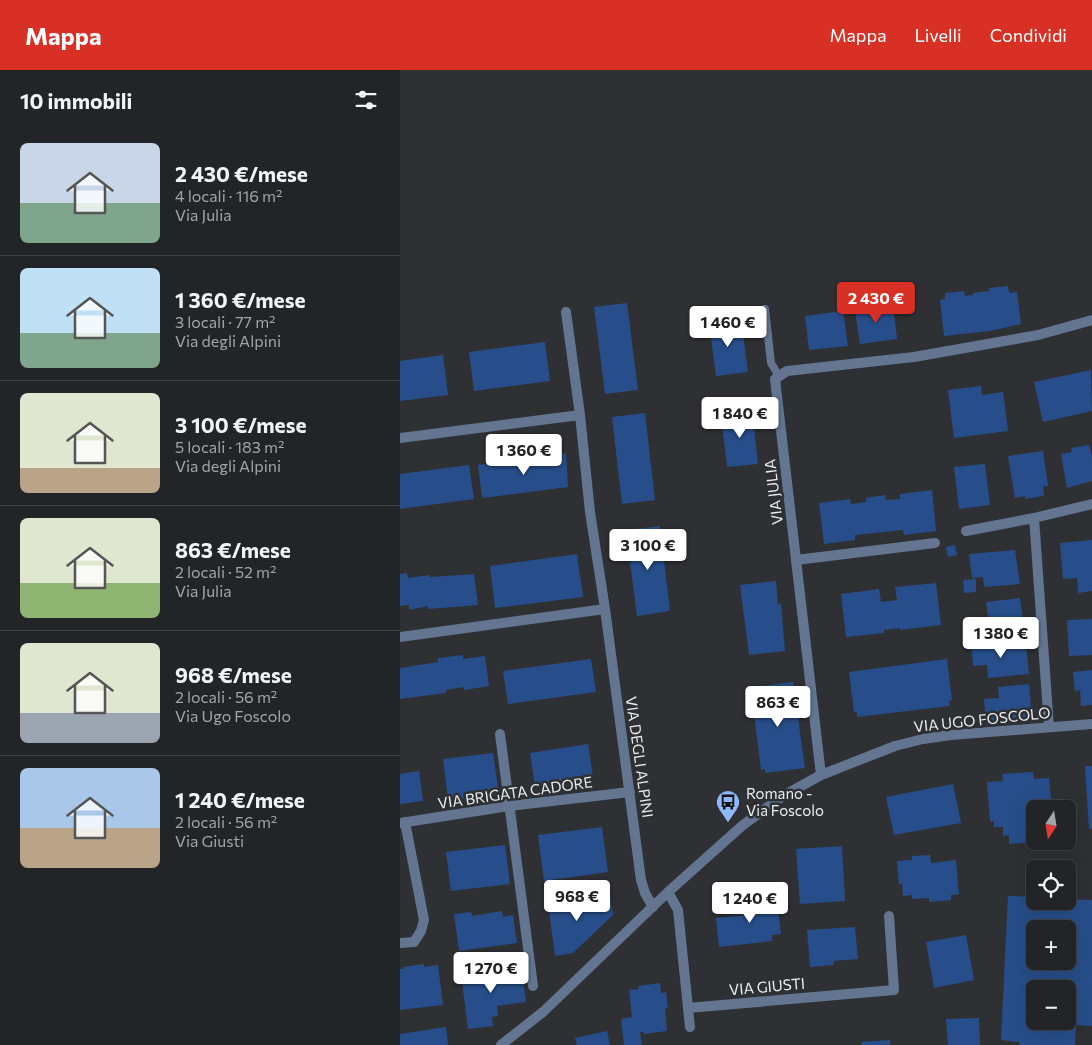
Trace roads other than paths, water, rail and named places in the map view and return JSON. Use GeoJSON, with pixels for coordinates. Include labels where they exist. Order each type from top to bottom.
{"type":"FeatureCollection","features":[{"type":"Feature","properties":{"kind":"street","name":"VIA DEGLI ALPINI"},"geometry":{"type":"LineString","coordinates":[[566,312],[580,415],[590,512],[605,609],[641,880],[645,893],[653,907]]}},
{"type":"Feature","properties":{"kind":"street"},"geometry":{"type":"LineString","coordinates":[[779,376],[787,371],[914,357],[1038,335],[1092,320]]}},
{"type":"Feature","properties":{"kind":"street","name":"VIA JULIA"},"geometry":{"type":"LineString","coordinates":[[779,376],[775,379],[822,775]]}},
{"type":"Feature","properties":{"kind":"street"},"geometry":{"type":"LineString","coordinates":[[400,438],[580,415]]}},
{"type":"Feature","properties":{"kind":"street"},"geometry":{"type":"LineString","coordinates":[[966,531],[1034,518],[1092,504]]}},
{"type":"Feature","properties":{"kind":"street"},"geometry":{"type":"LineString","coordinates":[[1034,518],[1049,727]]}},
{"type":"Feature","properties":{"kind":"street"},"geometry":{"type":"LineString","coordinates":[[796,560],[935,543]]}},
{"type":"Feature","properties":{"kind":"street"},"geometry":{"type":"LineString","coordinates":[[400,637],[605,609]]}},
{"type":"Feature","properties":{"kind":"street","name":"VIA UGO FOSCOLO"},"geometry":{"type":"LineString","coordinates":[[501,1045],[543,1012],[668,892],[743,824],[783,796],[822,775],[896,746],[923,739],[951,735],[1092,724]]}},
{"type":"Feature","properties":{"kind":"street"},"geometry":{"type":"LineString","coordinates":[[500,734],[533,986]]}},
{"type":"Feature","properties":{"kind":"street","name":"VIA BRIGATA CADORE"},"geometry":{"type":"LineString","coordinates":[[400,943],[414,942],[421,931],[424,920],[403,822],[509,806],[630,792]]}},
{"type":"Feature","properties":{"kind":"street"},"geometry":{"type":"LineString","coordinates":[[668,892],[678,910],[690,1028]]}},
{"type":"Feature","properties":{"kind":"street","name":"VIA GIUSTI"},"geometry":{"type":"LineString","coordinates":[[688,1008],[894,990],[889,916]]}},
{"type":"Feature","properties":{"kind":"lane"},"geometry":{"type":"LineString","coordinates":[[765,309],[771,363],[779,376]]}},
{"type":"Feature","properties":{"kind":"place","name":"Romano - Via Foscolo"},"geometry":{"type":"Point","coordinates":[728,823]}}]}
